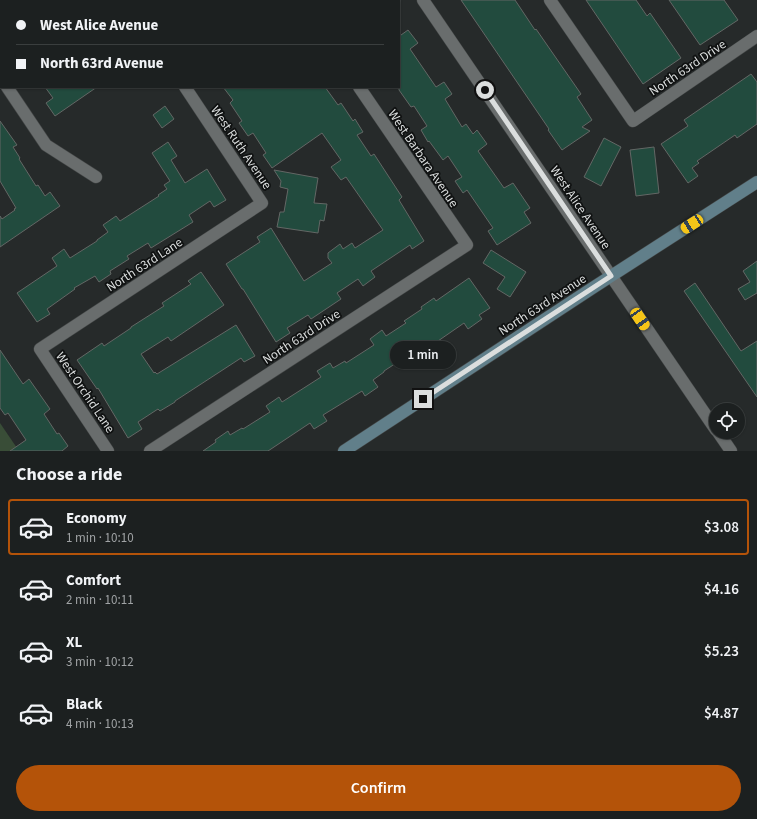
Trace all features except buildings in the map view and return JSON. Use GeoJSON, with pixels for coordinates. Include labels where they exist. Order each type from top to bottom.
{"type":"FeatureCollection","features":[{"type":"Feature","properties":{"kind":"street","name":"West Alice Avenue"},"geometry":{"type":"LineString","coordinates":[[423,0],[709,419]]}},
{"type":"Feature","properties":{"kind":"street","name":"North 63rd Drive"},"geometry":{"type":"LineString","coordinates":[[550,0],[633,121],[757,36]]}},
{"type":"Feature","properties":{"kind":"street"},"geometry":{"type":"LineString","coordinates":[[8,88],[46,145],[96,176]]}},
{"type":"Feature","properties":{"kind":"street","name":"West Ruth Avenue"},"geometry":{"type":"LineString","coordinates":[[186,88],[262,203]]}},
{"type":"Feature","properties":{"kind":"street","name":"West Barbara Avenue"},"geometry":{"type":"LineString","coordinates":[[360,88],[467,245]]}},
{"type":"Feature","properties":{"kind":"street","name":"North 63rd Avenue"},"geometry":{"type":"LineString","coordinates":[[344,451],[757,182]]}},
{"type":"Feature","properties":{"kind":"street","name":"North 63rd Lane"},"geometry":{"type":"LineString","coordinates":[[40,349],[262,203]]}},
{"type":"Feature","properties":{"kind":"street","name":"North 63rd Drive"},"geometry":{"type":"LineString","coordinates":[[150,451],[467,245]]}},
{"type":"Feature","properties":{"kind":"street","name":"West Orchid Lane"},"geometry":{"type":"LineString","coordinates":[[40,349],[108,451]]}},
{"type":"Feature","properties":{"kind":"street","name":"West Alice Avenue"},"geometry":{"type":"LineString","coordinates":[[723,439],[731,451]]}},
{"type":"Feature","properties":{"kind":"green space"},"geometry":{"type":"Polygon","coordinates":[[[0,423],[19,451],[0,451],[0,423]]]}},
{"type":"Feature","properties":{"kind":"route"},"geometry":{"type":"LineString","coordinates":[[423,399],[611,276],[485,90]]}}]}
